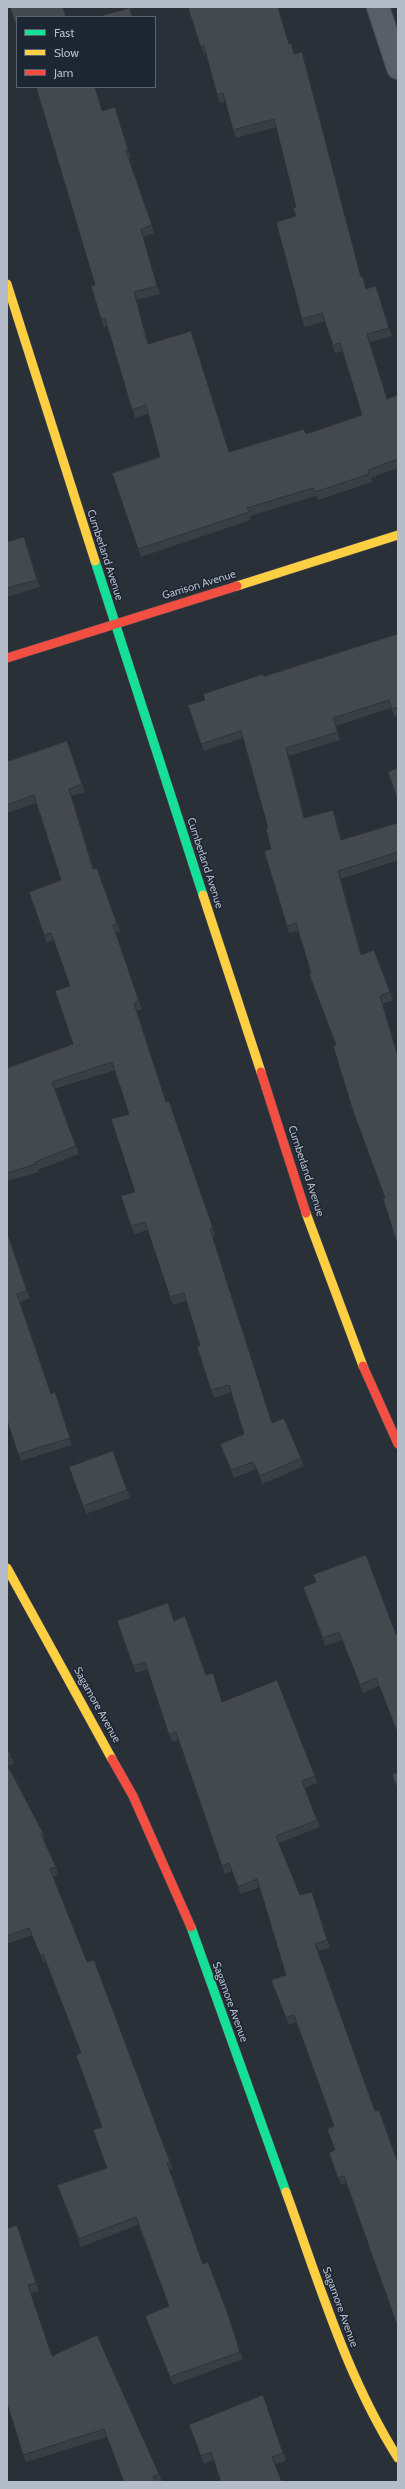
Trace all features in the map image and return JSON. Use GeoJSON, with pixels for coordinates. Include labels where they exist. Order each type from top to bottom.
{"type":"FeatureCollection","features":[{"type":"Feature","properties":{"kind":"street"},"geometry":{"type":"LineString","coordinates":[[378,7],[398,68]]}},
{"type":"Feature","properties":{"kind":"street","name":"Cumberland Avenue"},"geometry":{"type":"LineString","coordinates":[[7,284],[115,624],[311,1225],[352,1342],[392,1416],[398,1444]]}},
{"type":"Feature","properties":{"kind":"street","name":"Garrison Avenue"},"geometry":{"type":"LineString","coordinates":[[7,658],[398,535]]}},
{"type":"Feature","properties":{"kind":"street","name":"Sagamore Avenue"},"geometry":{"type":"LineString","coordinates":[[7,1568],[133,1796],[183,1906],[346,2358],[379,2428],[398,2458]]}},
{"type":"Feature","properties":{"kind":"building"},"geometry":{"type":"Polygon","coordinates":[[[10,7],[63,7],[66,16],[16,16],[16,25],[10,7]]]}},
{"type":"Feature","properties":{"kind":"building"},"geometry":{"type":"Polygon","coordinates":[[[188,7],[278,7],[289,44],[291,43],[294,54],[302,52],[361,277],[363,277],[366,289],[376,286],[389,328],[367,334],[387,399],[397,395],[398,398],[398,459],[368,470],[369,474],[315,492],[313,488],[247,508],[249,512],[138,549],[112,473],[160,457],[146,405],[132,410],[105,318],[101,319],[91,286],[95,285],[36,88],[95,88],[102,111],[115,107],[128,150],[126,151],[152,225],[141,229],[157,286],[134,292],[148,344],[191,331],[229,452],[304,429],[306,434],[362,415],[340,343],[333,345],[322,313],[302,319],[276,222],[296,216],[293,208],[296,207],[274,119],[233,130],[223,93],[217,95],[204,46],[201,47],[188,7]]]}},
{"type":"Feature","properties":{"kind":"building"},"geometry":{"type":"Polygon","coordinates":[[[130,8],[132,16],[101,16],[130,8]]]}},
{"type":"Feature","properties":{"kind":"building"},"geometry":{"type":"Polygon","coordinates":[[[24,537],[37,580],[7,588],[7,542],[24,537]]]}},
{"type":"Feature","properties":{"kind":"building"},"geometry":{"type":"Polygon","coordinates":[[[398,634],[398,707],[392,709],[389,700],[333,718],[338,732],[286,748],[304,818],[333,810],[341,840],[397,823],[398,825],[398,852],[338,871],[361,955],[374,950],[390,992],[380,996],[398,1057],[397,1243],[383,1199],[385,1198],[352,1108],[333,1046],[336,1045],[309,974],[311,973],[296,923],[287,926],[264,851],[271,849],[266,829],[268,828],[241,731],[201,744],[188,705],[205,700],[203,694],[263,674],[264,676],[398,634]]]}},
{"type":"Feature","properties":{"kind":"building"},"geometry":{"type":"Polygon","coordinates":[[[67,741],[82,784],[69,789],[93,869],[97,868],[117,924],[113,925],[139,1001],[134,1003],[166,1102],[169,1101],[213,1228],[210,1229],[272,1423],[284,1418],[301,1458],[260,1476],[253,1462],[231,1470],[220,1444],[244,1434],[229,1385],[211,1390],[197,1347],[200,1346],[184,1293],[170,1297],[145,1222],[131,1226],[121,1196],[135,1192],[111,1119],[129,1114],[112,1062],[52,1082],[76,1146],[35,1162],[36,1164],[7,1173],[7,1068],[73,1044],[55,991],[70,986],[51,933],[44,935],[29,892],[61,880],[34,795],[7,805],[7,762],[67,741]]]}},
{"type":"Feature","properties":{"kind":"building"},"geometry":{"type":"Polygon","coordinates":[[[398,768],[398,801],[388,772],[398,768]]]}},
{"type":"Feature","properties":{"kind":"building"},"geometry":{"type":"Polygon","coordinates":[[[7,1232],[27,1291],[17,1294],[51,1394],[55,1392],[70,1438],[18,1454],[7,1420],[7,1232]]]}},
{"type":"Feature","properties":{"kind":"building"},"geometry":{"type":"Polygon","coordinates":[[[113,1451],[127,1490],[83,1506],[69,1467],[113,1451]]]}},
{"type":"Feature","properties":{"kind":"building"},"geometry":{"type":"Polygon","coordinates":[[[366,1555],[396,1634],[398,1634],[398,1734],[376,1678],[360,1685],[339,1632],[323,1638],[303,1587],[316,1582],[313,1575],[366,1555]]]}},
{"type":"Feature","properties":{"kind":"building"},"geometry":{"type":"Polygon","coordinates":[[[168,1603],[174,1621],[185,1616],[206,1675],[213,1673],[222,1702],[277,1680],[315,1776],[302,1781],[317,1820],[276,1836],[300,1895],[312,1892],[327,1940],[315,1944],[375,2111],[379,2110],[398,2163],[397,2325],[344,2176],[338,2178],[329,2153],[335,2150],[327,2129],[334,2126],[294,2015],[286,2018],[271,1980],[286,1975],[257,1879],[238,1887],[229,1863],[222,1866],[176,1732],[169,1735],[145,1662],[133,1666],[117,1621],[168,1603]]]}},
{"type":"Feature","properties":{"kind":"building"},"geometry":{"type":"Polygon","coordinates":[[[7,1748],[11,1756],[7,1758],[7,1748]]]}},
{"type":"Feature","properties":{"kind":"building"},"geometry":{"type":"Polygon","coordinates":[[[7,1764],[43,1833],[41,1834],[56,1867],[50,1869],[87,1962],[94,1960],[170,2162],[167,2163],[203,2264],[208,2262],[229,2317],[240,2352],[170,2377],[145,2316],[169,2306],[136,2217],[79,2239],[57,2185],[107,2168],[93,2130],[102,2127],[76,2055],[81,2053],[43,1954],[40,1955],[29,1928],[7,1936],[7,1764]]]}},
{"type":"Feature","properties":{"kind":"building"},"geometry":{"type":"Polygon","coordinates":[[[398,1772],[398,1790],[392,1775],[398,1772]]]}},
{"type":"Feature","properties":{"kind":"building"},"geometry":{"type":"Polygon","coordinates":[[[17,2225],[36,2283],[28,2285],[52,2356],[97,2335],[159,2474],[153,2476],[155,2482],[124,2482],[104,2429],[23,2455],[7,2403],[7,2229],[17,2225]]]}},
{"type":"Feature","properties":{"kind":"building"},"geometry":{"type":"Polygon","coordinates":[[[263,2395],[283,2453],[272,2457],[282,2482],[221,2482],[211,2452],[201,2456],[189,2425],[263,2395]]]}},
{"type":"Feature","properties":{"kind":"traffic: fast"},"geometry":{"type":"LineString","coordinates":[[95,561],[203,895]]}},
{"type":"Feature","properties":{"kind":"traffic: fast"},"geometry":{"type":"LineString","coordinates":[[191,1927],[286,2192]]}},
{"type":"Feature","properties":{"kind":"traffic: slow"},"geometry":{"type":"LineString","coordinates":[[7,284],[95,561]]}},
{"type":"Feature","properties":{"kind":"traffic: slow"},"geometry":{"type":"LineString","coordinates":[[237,586],[398,535]]}},
{"type":"Feature","properties":{"kind":"traffic: slow"},"geometry":{"type":"LineString","coordinates":[[203,895],[261,1072]]}},
{"type":"Feature","properties":{"kind":"traffic: slow"},"geometry":{"type":"LineString","coordinates":[[306,1213],[363,1366]]}},
{"type":"Feature","properties":{"kind":"traffic: slow"},"geometry":{"type":"LineString","coordinates":[[7,1568],[112,1759]]}},
{"type":"Feature","properties":{"kind":"traffic: slow"},"geometry":{"type":"LineString","coordinates":[[286,2192],[348,2362],[380,2427],[398,2458]]}},
{"type":"Feature","properties":{"kind":"traffic: jam"},"geometry":{"type":"LineString","coordinates":[[7,658],[237,586]]}},
{"type":"Feature","properties":{"kind":"traffic: jam"},"geometry":{"type":"LineString","coordinates":[[261,1072],[306,1213]]}},
{"type":"Feature","properties":{"kind":"traffic: jam"},"geometry":{"type":"LineString","coordinates":[[363,1366],[398,1444]]}},
{"type":"Feature","properties":{"kind":"traffic: jam"},"geometry":{"type":"LineString","coordinates":[[112,1759],[133,1796],[191,1927]]}}]}
